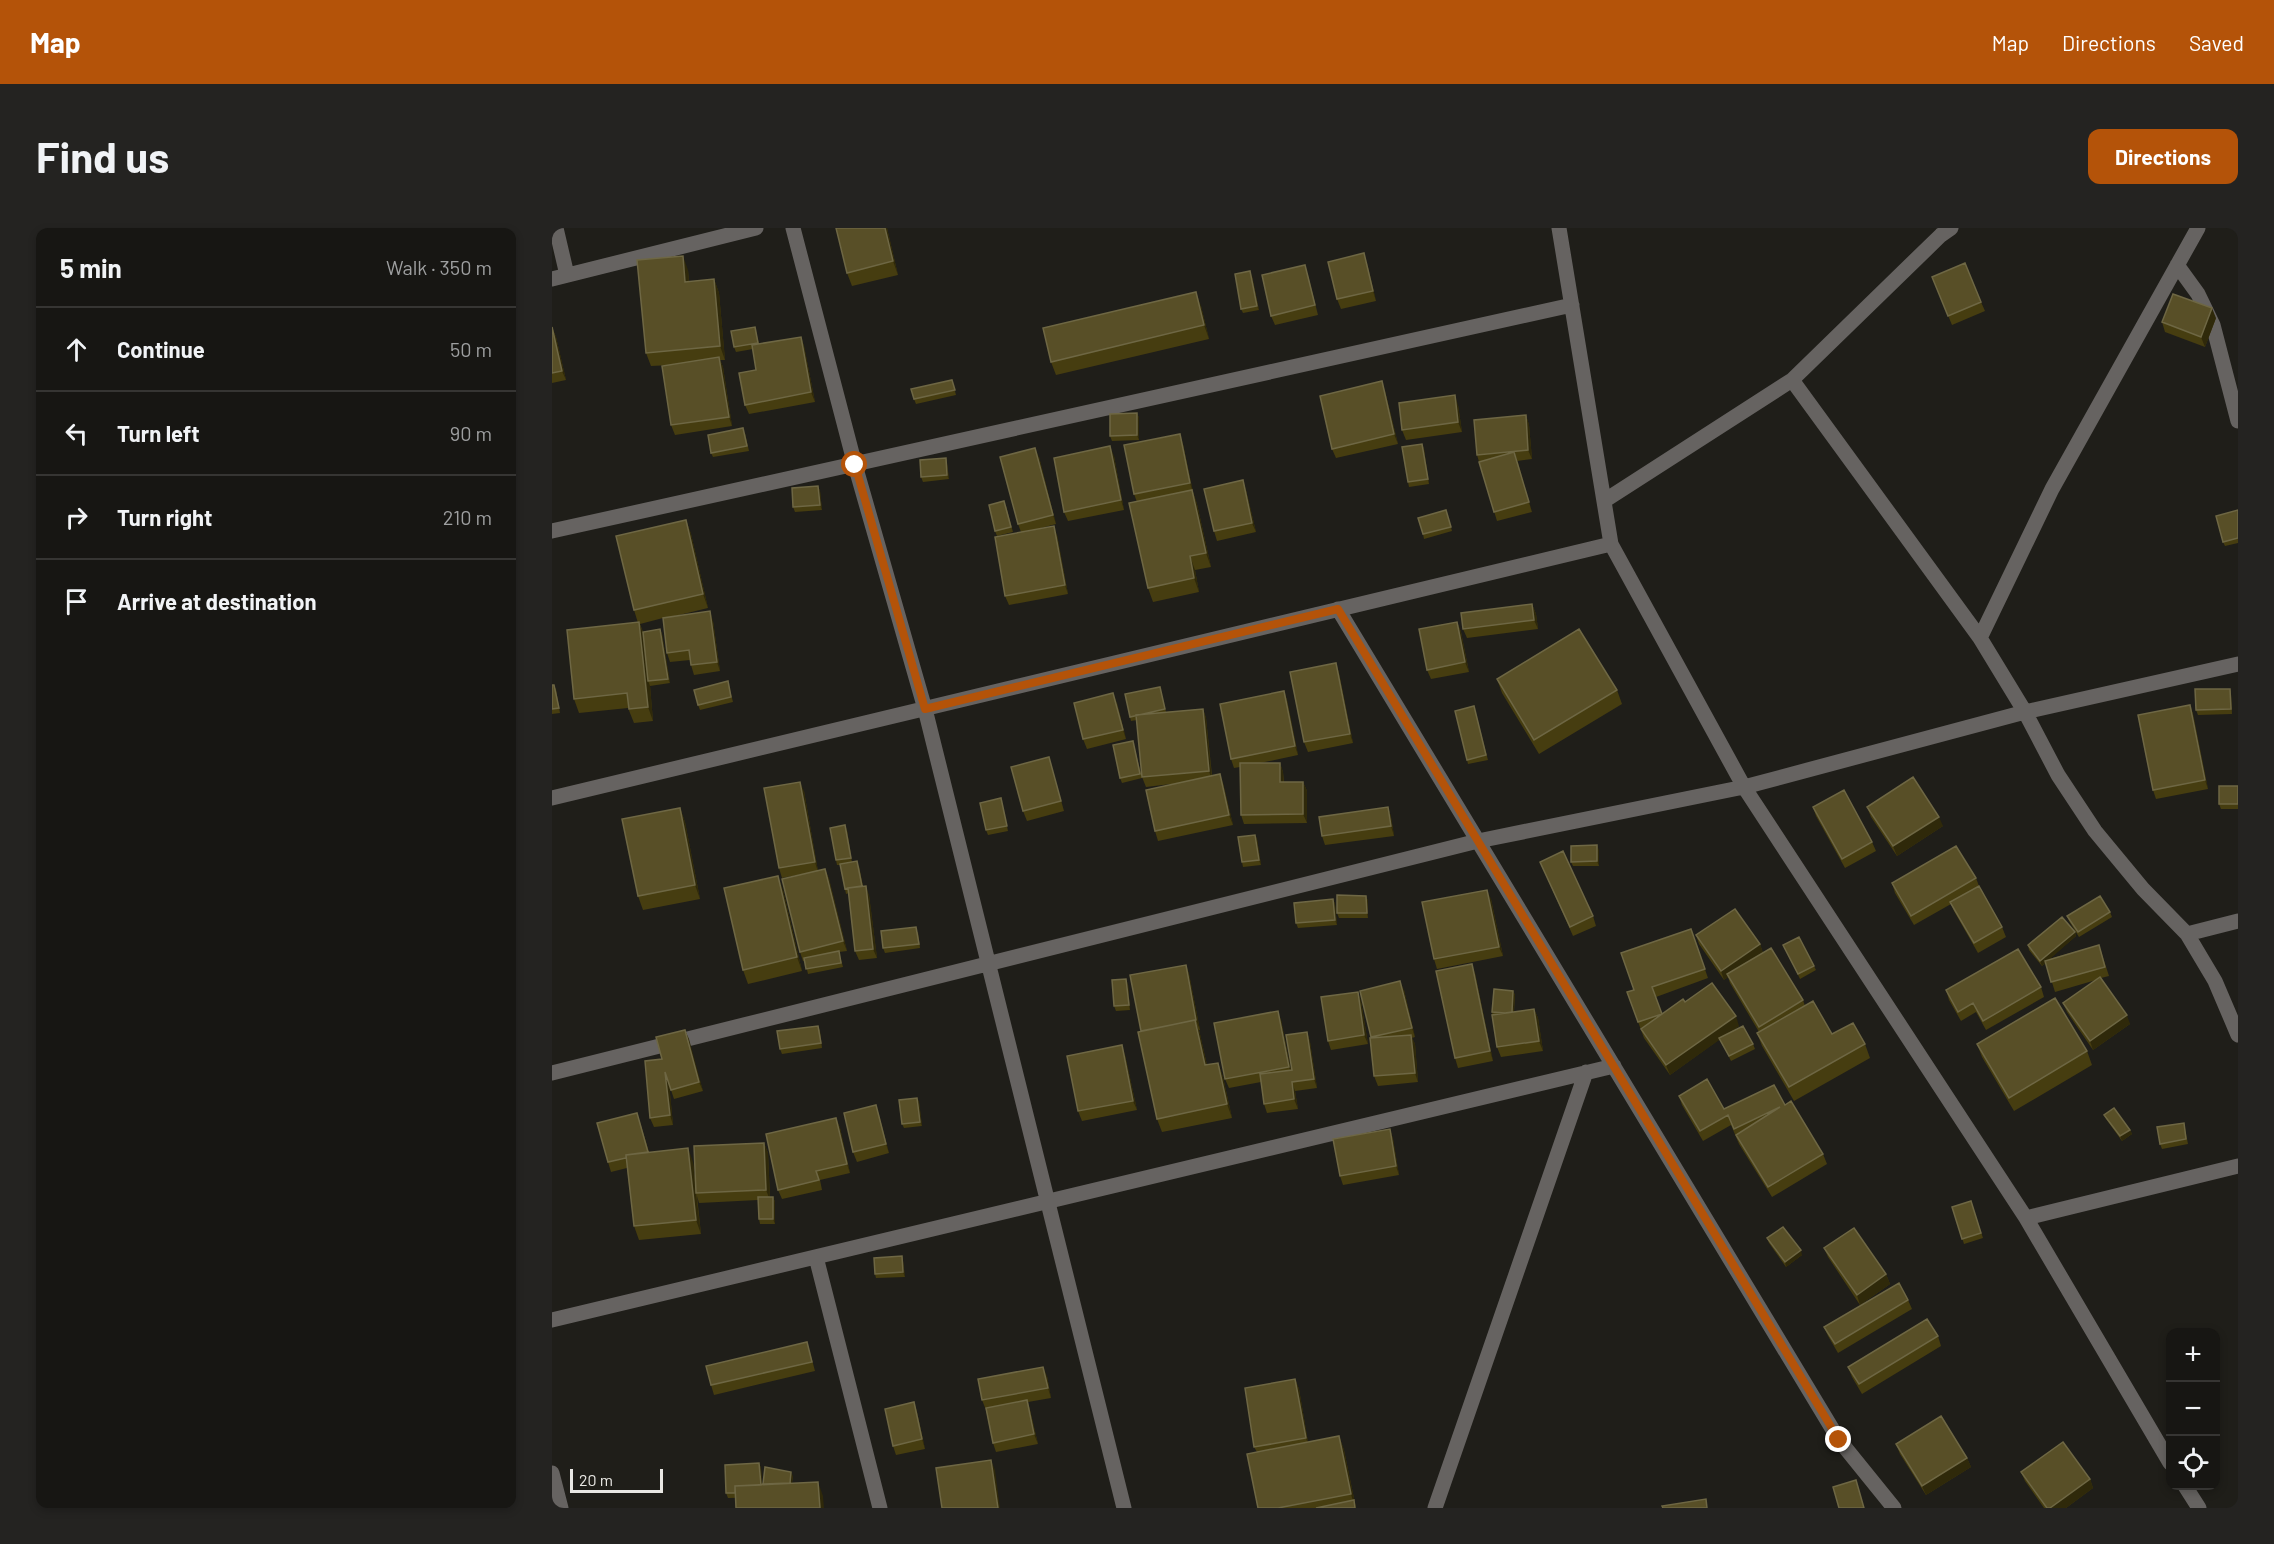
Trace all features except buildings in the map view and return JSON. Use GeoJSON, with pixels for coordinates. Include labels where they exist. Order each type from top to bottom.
{"type":"FeatureCollection","features":[{"type":"Feature","properties":{"kind":"street"},"geometry":{"type":"LineString","coordinates":[[556,228],[559,277],[756,228]]}},
{"type":"Feature","properties":{"kind":"street"},"geometry":{"type":"LineString","coordinates":[[793,228],[855,465],[925,709],[1124,1508]]}},
{"type":"Feature","properties":{"kind":"street"},"geometry":{"type":"LineString","coordinates":[[1559,228],[1611,544],[1744,787],[2026,1218],[2166,1456]]}},
{"type":"Feature","properties":{"kind":"street"},"geometry":{"type":"LineString","coordinates":[[1604,501],[1792,380],[1941,235],[1951,228]]}},
{"type":"Feature","properties":{"kind":"street"},"geometry":{"type":"LineString","coordinates":[[1980,638],[2052,489],[2198,228]]}},
{"type":"Feature","properties":{"kind":"street"},"geometry":{"type":"LineString","coordinates":[[2178,265],[2198,294],[2213,325],[2238,421]]}},
{"type":"Feature","properties":{"kind":"street"},"geometry":{"type":"LineString","coordinates":[[552,531],[1572,305]]}},
{"type":"Feature","properties":{"kind":"street"},"geometry":{"type":"LineString","coordinates":[[1792,380],[1980,638],[2025,712],[2058,776],[2095,831],[2143,889],[2187,934],[2215,981],[2238,1035]]}},
{"type":"Feature","properties":{"kind":"street"},"geometry":{"type":"LineString","coordinates":[[552,798],[1611,544]]}},
{"type":"Feature","properties":{"kind":"street"},"geometry":{"type":"LineString","coordinates":[[1338,609],[1839,1440],[1894,1508]]}},
{"type":"Feature","properties":{"kind":"street"},"geometry":{"type":"LineString","coordinates":[[552,1073],[1478,841],[1744,787],[2025,712],[2238,664]]}},
{"type":"Feature","properties":{"kind":"street"},"geometry":{"type":"LineString","coordinates":[[2187,934],[2238,921]]}},
{"type":"Feature","properties":{"kind":"street"},"geometry":{"type":"LineString","coordinates":[[552,1320],[1614,1066]]}},
{"type":"Feature","properties":{"kind":"street"},"geometry":{"type":"LineString","coordinates":[[1435,1508],[1586,1072]]}},
{"type":"Feature","properties":{"kind":"street"},"geometry":{"type":"LineString","coordinates":[[2026,1218],[2238,1166]]}},
{"type":"Feature","properties":{"kind":"street"},"geometry":{"type":"LineString","coordinates":[[816,1257],[880,1508]]}},
{"type":"Feature","properties":{"kind":"street"},"geometry":{"type":"LineString","coordinates":[[552,1473],[561,1508]]}},
{"type":"Feature","properties":{"kind":"street"},"geometry":{"type":"LineString","coordinates":[[2187,1490],[2192,1506]]}},
{"type":"Feature","properties":{"kind":"route"},"geometry":{"type":"LineString","coordinates":[[855,465],[925,709],[1338,609],[1839,1440]]}}]}
